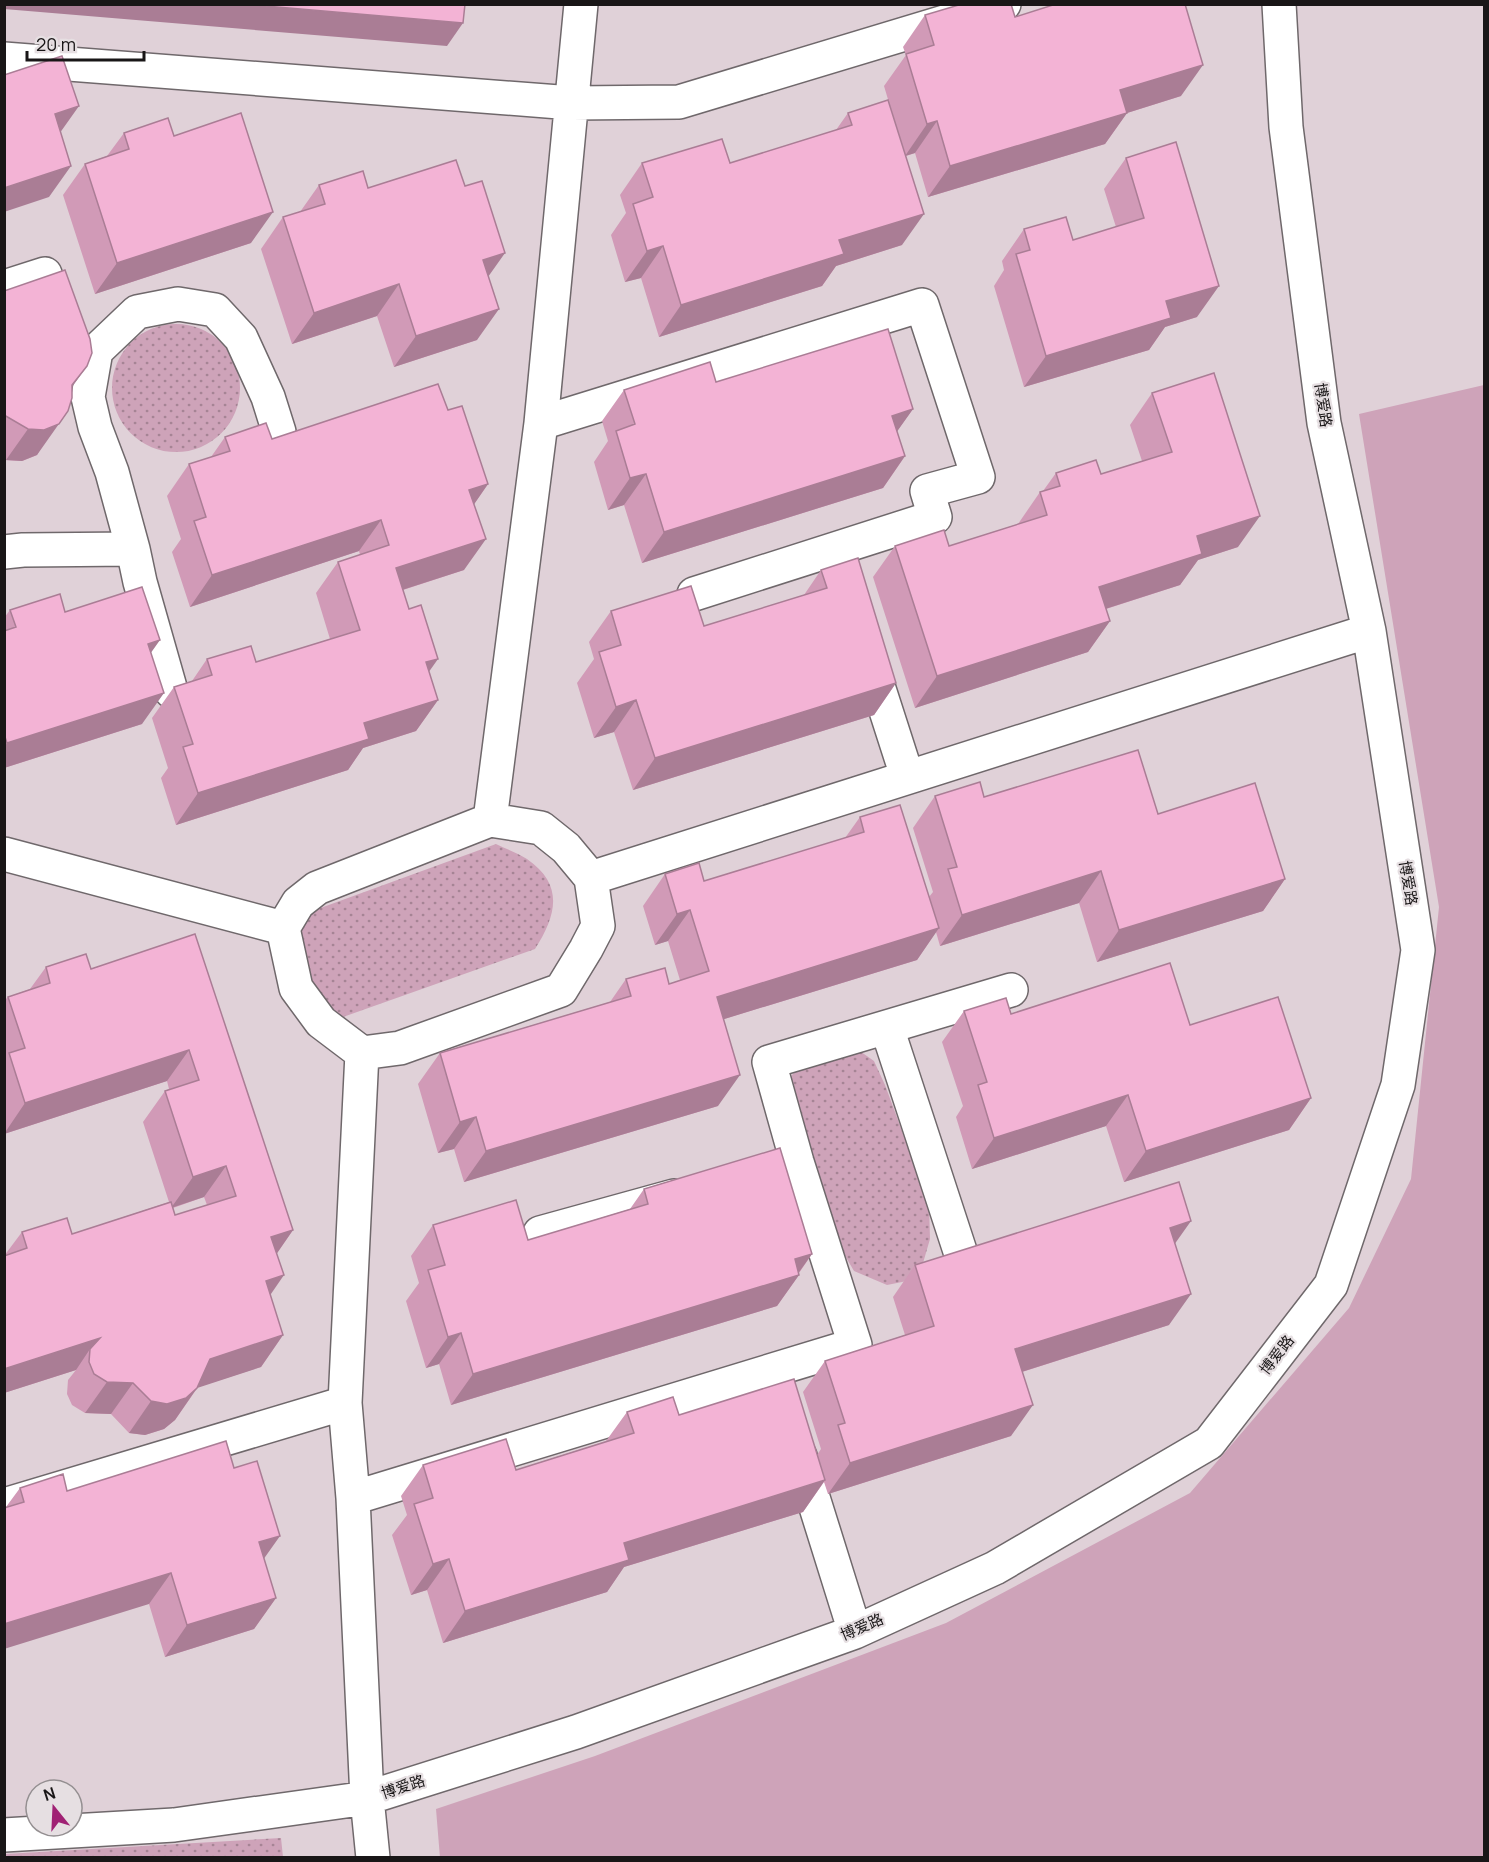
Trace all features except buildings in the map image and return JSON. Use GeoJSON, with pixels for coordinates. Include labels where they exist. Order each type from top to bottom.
{"type":"FeatureCollection","features":[{"type":"Feature","properties":{"kind":"street"},"geometry":{"type":"LineString","coordinates":[[490,820],[542,423],[581,4]]}},
{"type":"Feature","properties":{"kind":"street"},"geometry":{"type":"LineString","coordinates":[[4,59],[572,103],[679,102],[1004,4]]}},
{"type":"Feature","properties":{"kind":"street","name":"博爱路"},"geometry":{"type":"LineString","coordinates":[[6,1832],[174,1826],[367,1798],[576,1732],[855,1632],[995,1568],[1209,1443],[1331,1285],[1398,1085],[1418,950],[1369,631],[1324,423],[1286,128],[1279,4]]}},
{"type":"Feature","properties":{"kind":"street"},"geometry":{"type":"LineString","coordinates":[[4,286],[45,274],[112,472],[171,691]]}},
{"type":"Feature","properties":{"kind":"street"},"geometry":{"type":"LineString","coordinates":[[88,397],[96,351],[137,312],[178,304],[215,310],[241,338],[268,397],[279,432]]}},
{"type":"Feature","properties":{"kind":"street"},"geometry":{"type":"LineString","coordinates":[[542,423],[922,305],[978,477],[927,491],[935,517],[837,561],[694,594]]}},
{"type":"Feature","properties":{"kind":"street"},"geometry":{"type":"LineString","coordinates":[[4,552],[133,549]]}},
{"type":"Feature","properties":{"kind":"street"},"geometry":{"type":"LineString","coordinates":[[859,629],[907,776]]}},
{"type":"Feature","properties":{"kind":"street"},"geometry":{"type":"LineString","coordinates":[[591,878],[1369,631]]}},
{"type":"Feature","properties":{"kind":"street"},"geometry":{"type":"LineString","coordinates":[[490,820],[541,828],[566,848],[591,878],[598,926],[561,990],[400,1048],[362,1053],[321,1022],[296,988],[283,928],[298,903],[317,888],[490,820]]}},
{"type":"Feature","properties":{"kind":"street"},"geometry":{"type":"LineString","coordinates":[[4,854],[283,928]]}},
{"type":"Feature","properties":{"kind":"street"},"geometry":{"type":"LineString","coordinates":[[353,1498],[777,1382],[855,1345],[797,1162],[769,1062],[1011,990]]}},
{"type":"Feature","properties":{"kind":"street"},"geometry":{"type":"LineString","coordinates":[[887,1028],[960,1251]]}},
{"type":"Feature","properties":{"kind":"street"},"geometry":{"type":"LineString","coordinates":[[362,1053],[345,1403],[353,1498],[367,1798],[373,1857]]}},
{"type":"Feature","properties":{"kind":"street"},"geometry":{"type":"LineString","coordinates":[[763,1171],[797,1162]]}},
{"type":"Feature","properties":{"kind":"street"},"geometry":{"type":"LineString","coordinates":[[540,1233],[707,1187]]}},
{"type":"Feature","properties":{"kind":"street"},"geometry":{"type":"LineString","coordinates":[[4,1505],[345,1403]]}},
{"type":"Feature","properties":{"kind":"street"},"geometry":{"type":"LineString","coordinates":[[791,1427],[855,1632]]}},
{"type":"Feature","properties":{"kind":"shaded area"},"geometry":{"type":"Polygon","coordinates":[[[5,5],[1484,5],[1484,1857],[5,1858],[5,5]]]}},
{"type":"Feature","properties":{"kind":"shaded area"},"geometry":{"type":"Polygon","coordinates":[[[176,324],[201,329],[221,343],[235,363],[240,388],[235,413],[221,433],[201,447],[176,452],[151,447],[131,433],[117,413],[112,388],[117,363],[131,343],[151,329],[176,324]]]}},
{"type":"Feature","properties":{"kind":"shaded area"},"geometry":{"type":"Polygon","coordinates":[[[1484,385],[1484,1857],[440,1858],[436,1809],[595,1756],[946,1623],[1190,1493],[1349,1308],[1411,1179],[1439,907],[1359,414],[1484,385]]]}},
{"type":"Feature","properties":{"kind":"shaded area"},"geometry":{"type":"Polygon","coordinates":[[[496,844],[523,857],[539,869],[552,890],[552,913],[535,949],[343,1017],[319,1008],[292,948],[304,914],[496,844]]]}},
{"type":"Feature","properties":{"kind":"shaded area"},"geometry":{"type":"Polygon","coordinates":[[[854,1047],[874,1061],[929,1204],[930,1239],[923,1263],[907,1281],[887,1285],[854,1271],[833,1235],[787,1081],[804,1061],[854,1047]]]}},
{"type":"Feature","properties":{"kind":"shaded area"},"geometry":{"type":"Polygon","coordinates":[[[281,1838],[283,1857],[5,1857],[5,1854],[281,1838]]]}}]}
